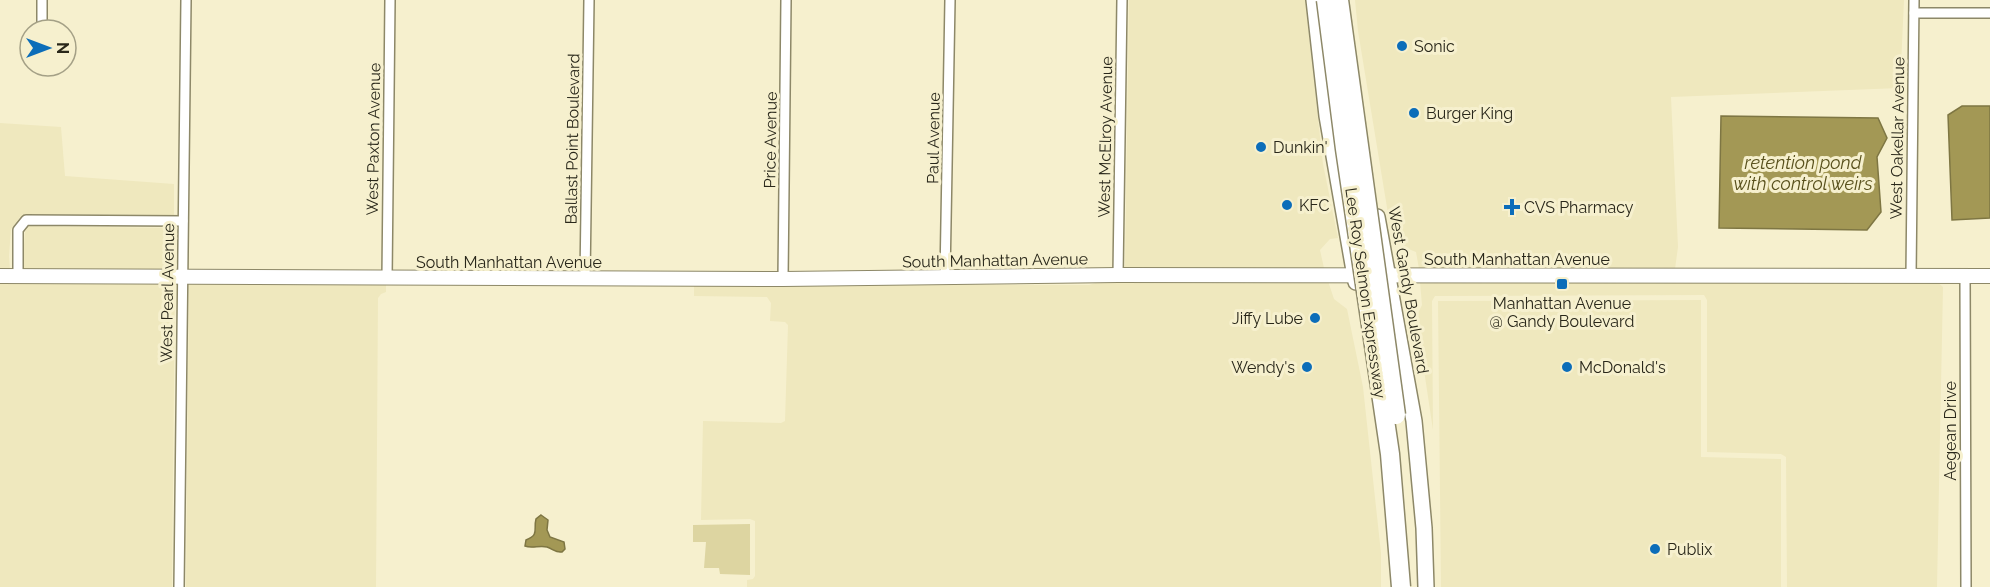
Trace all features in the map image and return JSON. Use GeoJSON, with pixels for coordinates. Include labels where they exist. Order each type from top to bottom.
{"type":"FeatureCollection","features":[{"type":"Feature","properties":{"kind":"highway","name":"Lee Roy Selmon Expressway"},"geometry":{"type":"LineString","coordinates":[[1324,0],[1390,454],[1401,587]]}},
{"type":"Feature","properties":{"kind":"highway","name":"Lee Roy Selmon Expressway"},"geometry":{"type":"LineString","coordinates":[[1339,0],[1402,453],[1413,587]]}},
{"type":"Feature","properties":{"kind":"main road"},"geometry":{"type":"LineString","coordinates":[[1314,0],[1327,116],[1381,425],[1389,489],[1395,587]]}},
{"type":"Feature","properties":{"kind":"main road"},"geometry":{"type":"LineString","coordinates":[[1324,0],[1334,104],[1359,233],[1372,262],[1387,276]]}},
{"type":"Feature","properties":{"kind":"main road","name":"West Gandy Boulevard"},"geometry":{"type":"LineString","coordinates":[[1345,0],[1356,91],[1414,421],[1424,528],[1426,587]]}},
{"type":"Feature","properties":{"kind":"main road"},"geometry":{"type":"LineString","coordinates":[[1355,275],[1372,287],[1382,301],[1387,316],[1408,452],[1414,472],[1419,587]]}},
{"type":"Feature","properties":{"kind":"street"},"geometry":{"type":"LineString","coordinates":[[42,0],[42,18]]}},
{"type":"Feature","properties":{"kind":"street","name":"West Pearl Avenue"},"geometry":{"type":"LineString","coordinates":[[179,587],[186,0]]}},
{"type":"Feature","properties":{"kind":"street","name":"West Paxton Avenue"},"geometry":{"type":"LineString","coordinates":[[387,278],[390,0]]}},
{"type":"Feature","properties":{"kind":"street","name":"Ballast Point Boulevard"},"geometry":{"type":"LineString","coordinates":[[585,279],[588,0]]}},
{"type":"Feature","properties":{"kind":"street","name":"Price Avenue"},"geometry":{"type":"LineString","coordinates":[[783,279],[786,0]]}},
{"type":"Feature","properties":{"kind":"street","name":"Paul Avenue"},"geometry":{"type":"LineString","coordinates":[[945,277],[950,0]]}},
{"type":"Feature","properties":{"kind":"street","name":"West McElroy Avenue"},"geometry":{"type":"LineString","coordinates":[[1118,275],[1122,0]]}},
{"type":"Feature","properties":{"kind":"street","name":"West Oakellar Avenue"},"geometry":{"type":"LineString","coordinates":[[1911,276],[1914,0]]}},
{"type":"Feature","properties":{"kind":"street"},"geometry":{"type":"LineString","coordinates":[[1914,13],[1990,13]]}},
{"type":"Feature","properties":{"kind":"street"},"geometry":{"type":"LineString","coordinates":[[18,277],[18,230],[26,220],[183,221]]}},
{"type":"Feature","properties":{"kind":"street","name":"South Manhattan Avenue"},"geometry":{"type":"LineString","coordinates":[[0,276],[585,279],[1118,275],[1990,276]]}},
{"type":"Feature","properties":{"kind":"street","name":"Aegean Drive"},"geometry":{"type":"LineString","coordinates":[[1965,276],[1966,587]]}},
{"type":"Feature","properties":{"kind":"shaded area"},"geometry":{"type":"Polygon","coordinates":[[[1129,0],[1305,0],[1323,164],[1338,238],[1330,239],[1320,250],[1324,268],[1125,268],[1129,0]]]}},
{"type":"Feature","properties":{"kind":"shaded area"},"geometry":{"type":"Polygon","coordinates":[[[1355,0],[1904,0],[1900,88],[1671,97],[1678,247],[1675,269],[1419,269],[1416,252],[1392,238],[1355,0]]]}},
{"type":"Feature","properties":{"kind":"shaded area"},"geometry":{"type":"Polygon","coordinates":[[[0,123],[61,127],[65,176],[174,184],[174,215],[26,214],[20,217],[11,229],[10,270],[0,270],[0,123]]]}},
{"type":"Feature","properties":{"kind":"shaded area"},"geometry":{"type":"Polygon","coordinates":[[[29,226],[174,228],[175,271],[24,270],[25,232],[29,226]]]}},
{"type":"Feature","properties":{"kind":"shaded area"},"geometry":{"type":"Polygon","coordinates":[[[1935,280],[1943,287],[1937,587],[1787,587],[1786,457],[1781,454],[1707,452],[1707,300],[1704,295],[1435,296],[1432,301],[1433,430],[1416,317],[1422,305],[1420,282],[1935,280]]]}},
{"type":"Feature","properties":{"kind":"shaded area"},"geometry":{"type":"Polygon","coordinates":[[[1102,281],[1328,281],[1334,299],[1347,309],[1363,387],[1381,553],[1381,587],[747,587],[747,580],[755,576],[755,521],[750,519],[701,520],[703,421],[781,423],[785,421],[788,325],[785,322],[770,321],[771,303],[767,297],[694,296],[694,285],[1089,285],[1102,281]]]}},
{"type":"Feature","properties":{"kind":"shaded area"},"geometry":{"type":"Polygon","coordinates":[[[0,283],[175,284],[172,587],[0,587],[0,283]]]}},
{"type":"Feature","properties":{"kind":"shaded area"},"geometry":{"type":"Polygon","coordinates":[[[189,284],[386,285],[386,292],[378,298],[376,587],[186,587],[189,284]]]}},
{"type":"Feature","properties":{"kind":"shaded area"},"geometry":{"type":"Polygon","coordinates":[[[1701,300],[1701,457],[1781,459],[1781,587],[1441,587],[1438,301],[1701,300]]]}},
{"type":"Feature","properties":{"kind":"shaded area"},"geometry":{"type":"Polygon","coordinates":[[[750,524],[750,575],[720,574],[719,568],[704,568],[706,542],[693,542],[693,525],[750,524]]]}},
{"type":"Feature","properties":{"kind":"water"},"geometry":{"type":"Polygon","coordinates":[[[1962,106],[1990,106],[1990,218],[1952,220],[1948,115],[1962,106]]]}},
{"type":"Feature","properties":{"kind":"water","name":"retention pond with control weirs"},"geometry":{"type":"Polygon","coordinates":[[[1721,116],[1878,118],[1887,138],[1877,157],[1881,212],[1867,230],[1719,228],[1721,116]]]}},
{"type":"Feature","properties":{"kind":"water"},"geometry":{"type":"Polygon","coordinates":[[[541,515],[548,520],[547,530],[550,537],[564,542],[565,549],[562,552],[544,547],[525,546],[526,540],[535,534],[536,519],[541,515]]]}},
{"type":"Feature","properties":{"kind":"place","name":"Sonic"},"geometry":{"type":"Point","coordinates":[1402,46]}},
{"type":"Feature","properties":{"kind":"place","name":"Burger King"},"geometry":{"type":"Point","coordinates":[1414,113]}},
{"type":"Feature","properties":{"kind":"place","name":"Dunkin'"},"geometry":{"type":"Point","coordinates":[1261,147]}},
{"type":"Feature","properties":{"kind":"place","name":"KFC"},"geometry":{"type":"Point","coordinates":[1287,205]}},
{"type":"Feature","properties":{"kind":"place","name":"CVS Pharmacy"},"geometry":{"type":"Point","coordinates":[1512,207]}},
{"type":"Feature","properties":{"kind":"place","name":"Manhattan Avenue @ Gandy Boulevard"},"geometry":{"type":"Point","coordinates":[1562,284]}},
{"type":"Feature","properties":{"kind":"place","name":"Jiffy Lube"},"geometry":{"type":"Point","coordinates":[1315,318]}},
{"type":"Feature","properties":{"kind":"place","name":"Wendy's"},"geometry":{"type":"Point","coordinates":[1307,367]}},
{"type":"Feature","properties":{"kind":"place","name":"McDonald's"},"geometry":{"type":"Point","coordinates":[1567,367]}},
{"type":"Feature","properties":{"kind":"place","name":"Publix"},"geometry":{"type":"Point","coordinates":[1655,549]}}]}
